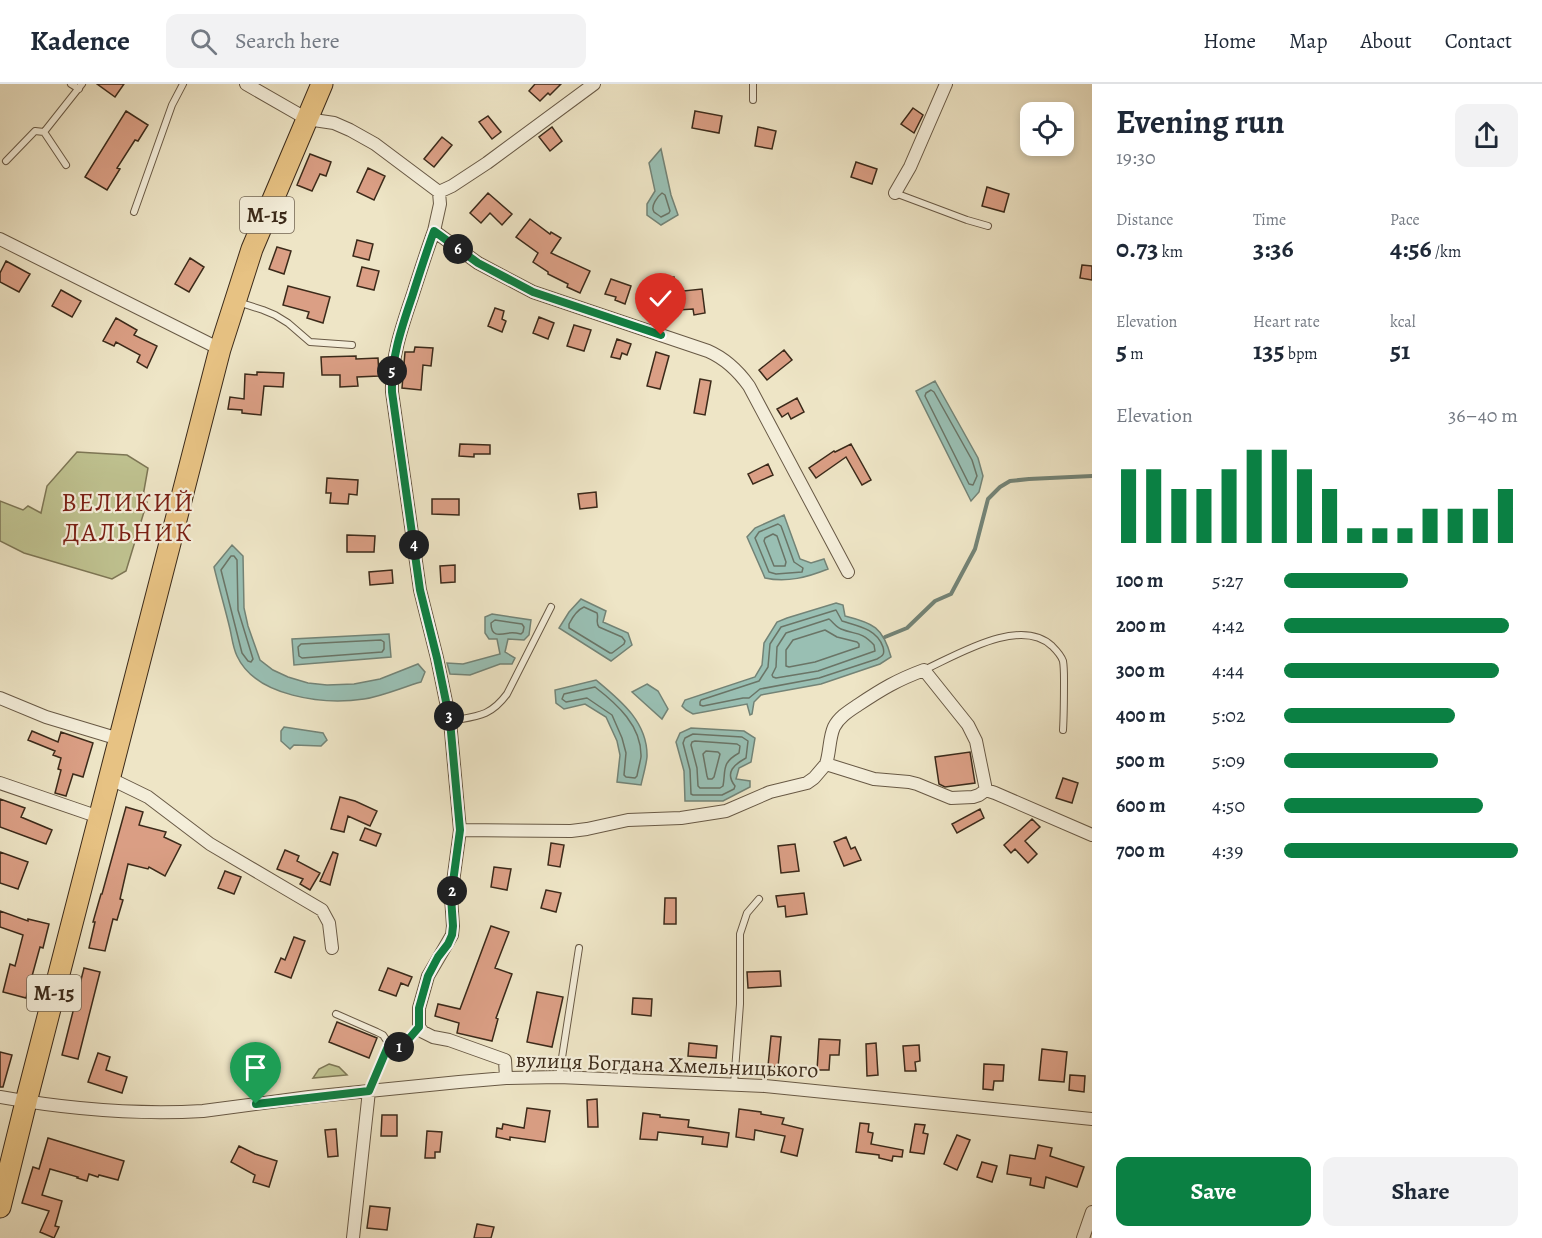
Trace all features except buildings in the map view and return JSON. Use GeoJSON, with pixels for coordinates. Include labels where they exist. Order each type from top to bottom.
{"type":"FeatureCollection","features":[{"type":"Feature","properties":{"kind":"highway","name":"М-15"},"geometry":{"type":"LineString","coordinates":[[0,1207],[220,349],[252,249],[322,84]]}},
{"type":"Feature","properties":{"kind":"street"},"geometry":{"type":"LineString","coordinates":[[246,84],[307,119],[334,123],[350,129],[375,144],[439,192],[440,204],[434,231],[400,332],[392,378],[392,392],[420,590],[450,721],[460,830],[451,897],[452,935],[428,976],[419,1008],[419,1027],[433,1037],[449,1040],[506,1060],[506,1078]]}},
{"type":"Feature","properties":{"kind":"street"},"geometry":{"type":"LineString","coordinates":[[439,192],[488,163],[594,84]]}},
{"type":"Feature","properties":{"kind":"street"},"geometry":{"type":"LineString","coordinates":[[895,193],[910,167],[946,84]]}},
{"type":"Feature","properties":{"kind":"street"},"geometry":{"type":"LineString","coordinates":[[434,231],[478,263],[533,292],[708,351],[723,359],[749,386],[848,572]]}},
{"type":"Feature","properties":{"kind":"street"},"geometry":{"type":"LineString","coordinates":[[0,239],[220,349]]}},
{"type":"Feature","properties":{"kind":"street"},"geometry":{"type":"LineString","coordinates":[[460,830],[571,831],[628,820],[681,818],[726,811],[770,792],[807,783],[826,764],[838,720],[886,686],[924,670],[968,725],[976,741],[986,790]]}},
{"type":"Feature","properties":{"kind":"street"},"geometry":{"type":"LineString","coordinates":[[0,698],[46,717],[119,739]]}},
{"type":"Feature","properties":{"kind":"street"},"geometry":{"type":"LineString","coordinates":[[826,764],[874,779],[909,782],[951,798],[973,797],[986,790]]}},
{"type":"Feature","properties":{"kind":"street"},"geometry":{"type":"LineString","coordinates":[[109,778],[148,798],[210,844],[321,910],[329,923],[332,948]]}},
{"type":"Feature","properties":{"kind":"street"},"geometry":{"type":"LineString","coordinates":[[0,783],[99,817]]}},
{"type":"Feature","properties":{"kind":"street"},"geometry":{"type":"LineString","coordinates":[[986,790],[1092,835]]}},
{"type":"Feature","properties":{"kind":"street","name":"вулиця Богдана Хмельницького"},"geometry":{"type":"LineString","coordinates":[[0,1097],[100,1110],[168,1113],[506,1078],[559,1077],[765,1086],[1092,1119]]}},
{"type":"Feature","properties":{"kind":"street"},"geometry":{"type":"LineString","coordinates":[[353,1238],[369,1091]]}},
{"type":"Feature","properties":{"kind":"street"},"geometry":{"type":"LineString","coordinates":[[1083,1238],[1092,1212]]}},
{"type":"Feature","properties":{"kind":"lane"},"geometry":{"type":"LineString","coordinates":[[44,132],[80,87],[71,84]]}},
{"type":"Feature","properties":{"kind":"lane"},"geometry":{"type":"LineString","coordinates":[[134,212],[172,105],[183,84]]}},
{"type":"Feature","properties":{"kind":"lane"},"geometry":{"type":"LineString","coordinates":[[753,84],[753,100]]}},
{"type":"Feature","properties":{"kind":"lane"},"geometry":{"type":"LineString","coordinates":[[6,160],[35,131],[44,132],[66,165]]}},
{"type":"Feature","properties":{"kind":"lane"},"geometry":{"type":"LineString","coordinates":[[895,193],[988,226]]}},
{"type":"Feature","properties":{"kind":"lane"},"geometry":{"type":"LineString","coordinates":[[235,300],[275,315],[310,342],[352,345]]}},
{"type":"Feature","properties":{"kind":"lane"},"geometry":{"type":"LineString","coordinates":[[450,721],[488,713],[500,704],[551,607]]}},
{"type":"Feature","properties":{"kind":"lane"},"geometry":{"type":"LineString","coordinates":[[924,670],[995,639],[1021,635],[1045,640],[1057,651],[1064,664],[1063,730]]}},
{"type":"Feature","properties":{"kind":"lane"},"geometry":{"type":"LineString","coordinates":[[734,1084],[740,1004],[740,934],[747,913],[759,899]]}},
{"type":"Feature","properties":{"kind":"lane"},"geometry":{"type":"LineString","coordinates":[[559,1077],[579,948]]}},
{"type":"Feature","properties":{"kind":"lane"},"geometry":{"type":"LineString","coordinates":[[336,1014],[383,1035],[389,1044],[401,1048],[419,1027]]}},
{"type":"Feature","properties":{"kind":"lane"},"geometry":{"type":"LineString","coordinates":[[369,1091],[389,1044]]}},
{"type":"Feature","properties":{"kind":"green space"},"geometry":{"type":"Polygon","coordinates":[[[77,452],[127,455],[148,468],[143,496],[147,502],[126,571],[112,579],[24,553],[0,541],[0,501],[23,510],[28,506],[41,513],[47,486],[77,452]]]}},
{"type":"Feature","properties":{"kind":"green space"},"geometry":{"type":"Polygon","coordinates":[[[329,1064],[339,1067],[347,1075],[313,1078],[319,1069],[329,1064]]]}},
{"type":"Feature","properties":{"kind":"water"},"geometry":{"type":"Polygon","coordinates":[[[661,149],[678,215],[661,225],[647,215],[647,204],[655,191],[649,163],[661,149]]]}},
{"type":"Feature","properties":{"kind":"water"},"geometry":{"type":"Polygon","coordinates":[[[935,381],[978,458],[983,476],[979,492],[971,501],[916,391],[935,381]]]}},
{"type":"Feature","properties":{"kind":"water"},"geometry":{"type":"Polygon","coordinates":[[[784,515],[800,559],[811,563],[824,559],[828,569],[797,578],[781,580],[765,578],[747,537],[755,528],[784,515]]]}},
{"type":"Feature","properties":{"kind":"water"},"geometry":{"type":"Polygon","coordinates":[[[232,545],[243,556],[244,608],[248,626],[260,660],[273,670],[308,683],[354,684],[380,679],[418,664],[425,672],[421,682],[371,698],[330,701],[293,695],[259,681],[246,670],[237,656],[214,567],[232,545]]]}},
{"type":"Feature","properties":{"kind":"water"},"geometry":{"type":"Polygon","coordinates":[[[581,599],[606,611],[603,622],[628,633],[632,645],[611,661],[559,628],[581,599]]]}},
{"type":"Feature","properties":{"kind":"water"},"geometry":{"type":"Polygon","coordinates":[[[836,603],[843,605],[845,616],[863,621],[876,628],[884,639],[891,657],[880,664],[821,684],[761,695],[754,702],[750,715],[747,704],[693,714],[682,706],[685,700],[755,677],[762,665],[764,643],[777,622],[836,603]]]}},
{"type":"Feature","properties":{"kind":"water"},"geometry":{"type":"Polygon","coordinates":[[[492,614],[531,620],[529,635],[524,640],[508,639],[505,652],[515,658],[512,664],[500,664],[470,675],[450,674],[447,663],[463,664],[500,654],[497,639],[489,639],[485,633],[485,617],[492,614]]]}},
{"type":"Feature","properties":{"kind":"water"},"geometry":{"type":"Polygon","coordinates":[[[389,634],[391,657],[294,665],[292,639],[389,634]]]}},
{"type":"Feature","properties":{"kind":"water"},"geometry":{"type":"Polygon","coordinates":[[[596,680],[631,713],[643,733],[647,757],[641,785],[617,782],[620,755],[617,741],[606,717],[585,704],[564,709],[556,703],[555,690],[596,680]]]}},
{"type":"Feature","properties":{"kind":"water"},"geometry":{"type":"Polygon","coordinates":[[[647,684],[658,691],[668,709],[662,719],[632,692],[647,684]]]}},
{"type":"Feature","properties":{"kind":"water"},"geometry":{"type":"Polygon","coordinates":[[[284,727],[323,733],[327,740],[321,746],[294,745],[290,749],[281,741],[281,731],[284,727]]]}},
{"type":"Feature","properties":{"kind":"water"},"geometry":{"type":"Polygon","coordinates":[[[691,728],[744,731],[755,738],[751,762],[739,768],[736,779],[750,781],[750,787],[723,801],[685,801],[684,771],[676,742],[680,733],[691,728]]]}},
{"type":"Feature","properties":{"kind":"waterway"},"geometry":{"type":"LineString","coordinates":[[885,637],[907,628],[935,601],[951,594],[975,549],[988,499],[1000,487],[1010,481],[1092,476]]}},
{"type":"Feature","properties":{"kind":"district","name":"ВЕЛИКИЙ ДАЛЬНИК"},"geometry":{"type":"Point","coordinates":[128,517]}},
{"type":"Feature","properties":{"kind":"route"},"geometry":{"type":"LineString","coordinates":[[256,1104],[369,1091],[389,1044],[401,1048],[419,1027],[419,1008],[428,976],[452,935],[451,897],[460,830],[450,721],[420,590],[392,392],[393,365],[400,332],[434,231],[478,263],[533,292],[661,335]]}}]}
